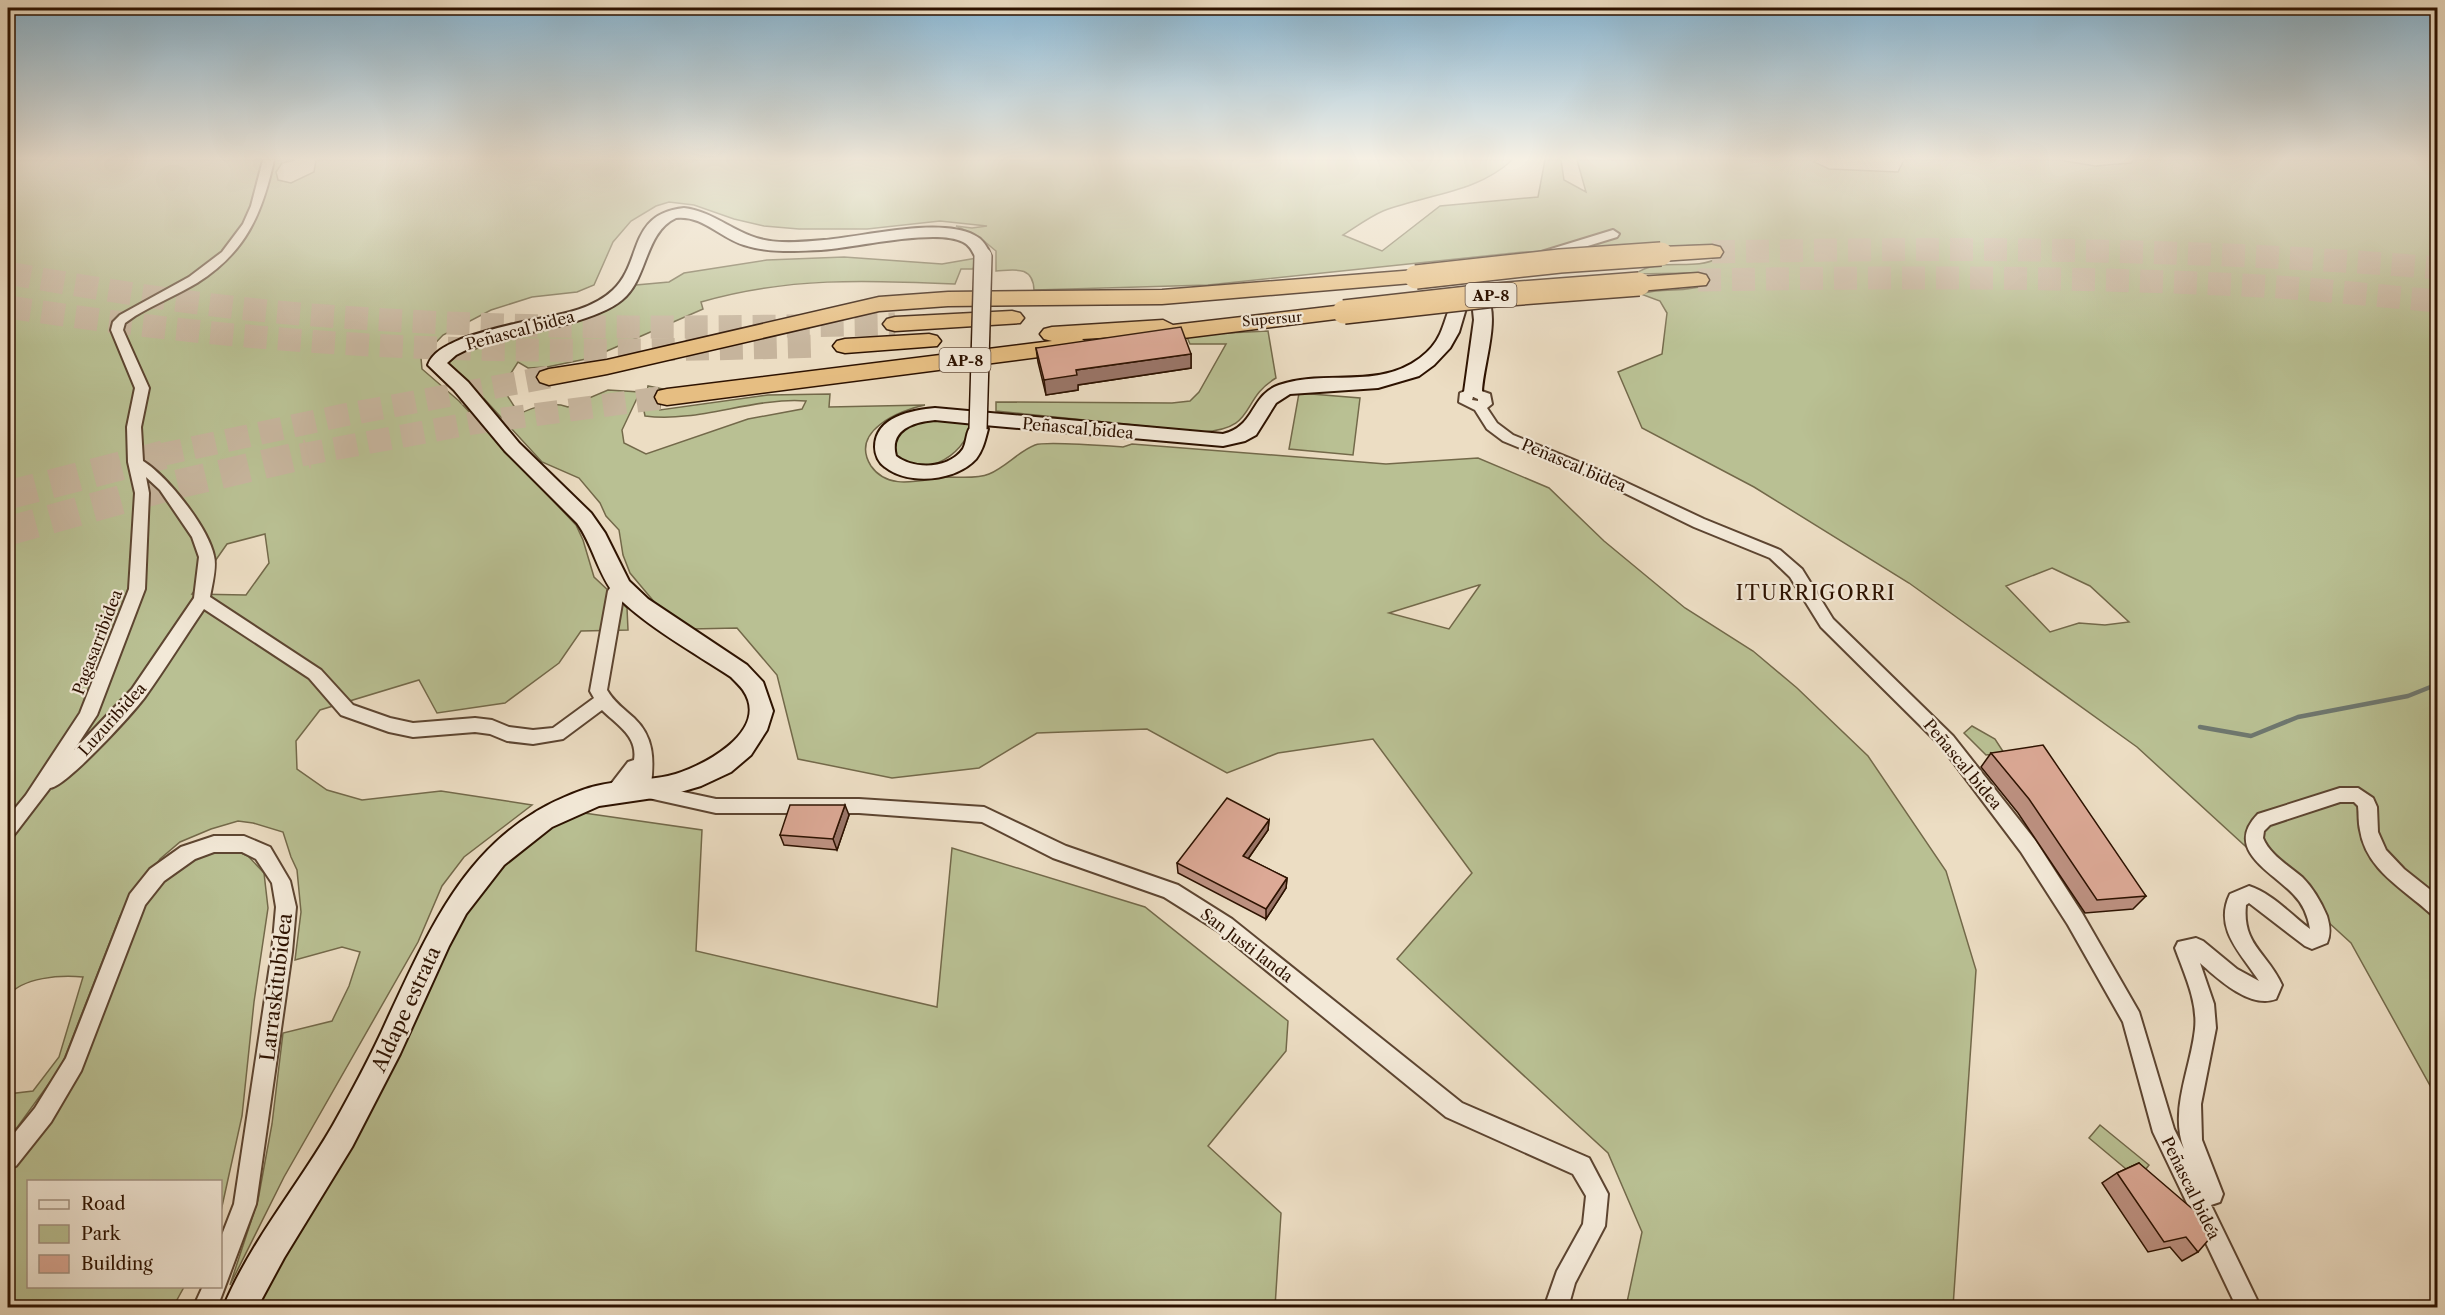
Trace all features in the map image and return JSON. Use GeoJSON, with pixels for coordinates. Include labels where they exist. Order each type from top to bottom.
{"type":"FeatureCollection","features":[{"type":"Feature","properties":{"kind":"highway","name":"Supersur"},"geometry":{"type":"LineString","coordinates":[[895,324],[1120,310],[1258,298],[1353,284],[1560,261],[1712,252]]}},
{"type":"Feature","properties":{"kind":"highway","name":"Supersur"},"geometry":{"type":"LineString","coordinates":[[845,346],[1263,320],[1495,295],[1698,280]]}},
{"type":"Feature","properties":{"kind":"highway"},"geometry":{"type":"LineString","coordinates":[[549,377],[634,361],[750,332],[879,304],[939,299],[1162,297],[1353,284]]}},
{"type":"Feature","properties":{"kind":"highway","name":"AP-8"},"geometry":{"type":"LineString","coordinates":[[667,397],[1263,320]]}},
{"type":"Feature","properties":{"kind":"street","name":"Pagasarribidea"},"geometry":{"type":"LineString","coordinates":[[8,830],[32,800],[88,715],[137,589],[143,516],[142,494],[135,462],[134,427],[141,388],[138,375],[117,330],[119,322],[193,280],[232,249],[251,221]]}},
{"type":"Feature","properties":{"kind":"street","name":"Peñascal bidea"},"geometry":{"type":"LineString","coordinates":[[641,790],[692,779],[722,765],[743,748],[756,730],[761,711],[755,688],[739,671],[640,605],[620,586],[595,533],[584,518],[512,447],[461,386],[437,364],[441,356],[481,338],[583,314],[607,303],[626,286],[658,221]]}},
{"type":"Feature","properties":{"kind":"street","name":"Peñascal bidea"},"geometry":{"type":"LineString","coordinates":[[711,221],[747,240],[769,244],[811,246],[945,233],[967,237],[980,247],[983,256],[978,418],[978,429],[975,444],[969,454],[946,468],[912,471],[890,461],[885,453],[885,440],[896,426],[921,415],[935,414],[978,418],[1211,439],[1241,437],[1253,428],[1270,396],[1284,389],[1364,384],[1396,379],[1417,370],[1434,355],[1449,333],[1458,304],[1466,296],[1474,295],[1480,298],[1483,307],[1479,353],[1472,375],[1476,399],[1492,426],[1508,438],[1604,477],[1699,523],[1773,553],[1796,573],[1827,623],[1947,741],[2028,846],[2053,884],[2132,1019],[2164,1132],[2249,1308]]}},
{"type":"Feature","properties":{"kind":"street"},"geometry":{"type":"LineString","coordinates":[[1474,295],[1494,278],[1511,269],[1613,234]]}},
{"type":"Feature","properties":{"kind":"street","name":"Luzuribidea"},"geometry":{"type":"LineString","coordinates":[[32,800],[84,752],[138,694],[202,598],[207,557],[199,537],[165,487],[149,471],[135,462]]}},
{"type":"Feature","properties":{"kind":"street"},"geometry":{"type":"LineString","coordinates":[[620,586],[616,591],[598,692],[602,701],[640,737],[646,753],[642,765],[644,769],[641,790]]}},
{"type":"Feature","properties":{"kind":"street"},"geometry":{"type":"LineString","coordinates":[[202,598],[223,615],[315,674],[347,710],[389,725],[413,730],[475,725],[492,727],[507,734],[533,737],[557,734],[602,701]]}},
{"type":"Feature","properties":{"kind":"street"},"geometry":{"type":"LineString","coordinates":[[612,793],[634,767],[642,765]]}},
{"type":"Feature","properties":{"kind":"street","name":"Aldape estrata"},"geometry":{"type":"LineString","coordinates":[[239,1308],[273,1248],[342,1137],[390,1045],[439,939],[457,906],[495,857],[543,820],[569,807],[596,796],[641,790]]}},
{"type":"Feature","properties":{"kind":"street","name":"San Justi landa"},"geometry":{"type":"LineString","coordinates":[[641,790],[716,806],[859,806],[984,815],[1060,852],[1170,891],[1225,924],[1454,1110],[1581,1166],[1598,1194],[1594,1226],[1564,1280],[1556,1308]]}},
{"type":"Feature","properties":{"kind":"street"},"geometry":{"type":"LineString","coordinates":[[2194,1195],[2212,1194],[2192,1140],[2190,1104],[2206,1028],[2204,1004],[2185,948],[2196,947],[2224,973],[2260,992],[2269,992],[2272,985],[2266,973],[2243,946],[2235,932],[2237,900],[2249,894],[2260,899],[2299,934],[2313,940],[2320,937],[2321,928],[2302,890],[2265,858],[2255,846],[2254,832],[2258,823],[2264,819],[2340,795],[2358,795],[2367,803],[2369,832],[2380,857],[2393,872],[2438,908]]}},
{"type":"Feature","properties":{"kind":"street","name":"Larraskitubidea"},"geometry":{"type":"LineString","coordinates":[[8,1158],[43,1115],[74,1064],[137,900],[157,875],[188,853],[214,844],[244,844],[263,853],[281,881],[286,906],[282,952],[245,1204],[222,1267]]}},
{"type":"Feature","properties":{"kind":"street"},"geometry":{"type":"LineString","coordinates":[[205,1308],[215,1288]]}},
{"type":"Feature","properties":{"kind":"green space"},"geometry":{"type":"Polygon","coordinates":[[[8,221],[631,221],[613,242],[594,285],[577,292],[532,297],[491,310],[443,335],[421,358],[422,369],[459,401],[576,525],[594,577],[627,608],[628,630],[581,631],[559,663],[505,703],[437,713],[419,680],[320,710],[296,741],[297,769],[327,790],[362,800],[441,791],[532,805],[464,857],[442,886],[418,942],[284,1177],[230,1285],[258,1200],[272,1124],[283,1033],[332,1021],[349,986],[360,952],[342,947],[295,960],[301,912],[297,870],[283,832],[238,821],[180,842],[160,859],[120,916],[61,1067],[8,1140],[8,1094],[33,1091],[59,1057],[83,977],[64,976],[42,979],[32,981],[8,996],[8,221]],[[265,534],[227,544],[192,594],[246,595],[269,563],[265,534]]]}},
{"type":"Feature","properties":{"kind":"green space"},"geometry":{"type":"Polygon","coordinates":[[[744,221],[937,221],[867,229],[799,229],[764,226],[744,221]]]}},
{"type":"Feature","properties":{"kind":"green space"},"geometry":{"type":"Polygon","coordinates":[[[943,221],[1364,221],[1343,235],[1382,251],[1420,221],[2437,221],[2437,1098],[2351,943],[2137,747],[1909,583],[1754,487],[1642,428],[1618,372],[1662,354],[1667,313],[1660,301],[1641,294],[1690,289],[1705,285],[1700,276],[1691,273],[1635,274],[1655,266],[1708,262],[1718,258],[1715,249],[1704,245],[1523,252],[1208,285],[1034,290],[1033,282],[1026,273],[1016,270],[996,271],[996,251],[979,237],[956,226],[972,228],[987,226],[943,221]],[[2052,568],[2006,586],[2050,632],[2079,623],[2105,625],[2129,622],[2090,586],[2052,568]]]}},
{"type":"Feature","properties":{"kind":"green space"},"geometry":{"type":"Polygon","coordinates":[[[844,257],[942,264],[977,258],[973,269],[961,269],[955,284],[859,281],[796,284],[764,288],[701,302],[703,309],[591,358],[547,367],[528,368],[518,362],[511,373],[507,395],[519,414],[549,405],[568,407],[608,390],[640,392],[622,430],[624,443],[646,454],[748,419],[802,409],[806,401],[766,403],[685,416],[645,416],[648,386],[668,390],[661,394],[660,410],[768,395],[830,394],[829,407],[925,405],[891,417],[880,424],[867,442],[866,454],[871,466],[878,474],[887,479],[906,482],[984,476],[1035,445],[1051,443],[1123,447],[1132,444],[1386,464],[1478,458],[1549,488],[1604,541],[1685,608],[1753,651],[1797,688],[1868,756],[1946,871],[1976,970],[1953,1307],[1626,1307],[1642,1232],[1608,1153],[1397,959],[1472,873],[1373,739],[1278,753],[1227,773],[1147,729],[1037,733],[979,768],[892,778],[798,759],[777,675],[737,628],[691,629],[661,610],[630,573],[623,555],[619,530],[579,478],[542,462],[478,392],[445,364],[491,344],[577,320],[603,310],[623,299],[636,285],[669,282],[684,273],[767,260],[844,257]],[[1480,585],[1389,613],[1449,629],[1480,585]]]}},
{"type":"Feature","properties":{"kind":"green space"},"geometry":{"type":"Polygon","coordinates":[[[1268,331],[1276,378],[1264,387],[1240,419],[1220,430],[1202,432],[996,411],[996,402],[1172,403],[1190,401],[1199,392],[1226,344],[1190,344],[1186,335],[1268,331]]]}},
{"type":"Feature","properties":{"kind":"green space"},"geometry":{"type":"Polygon","coordinates":[[[1299,393],[1360,398],[1353,455],[1289,449],[1299,393]]]}},
{"type":"Feature","properties":{"kind":"green space"},"geometry":{"type":"Polygon","coordinates":[[[954,419],[971,424],[967,436],[960,447],[939,462],[926,466],[914,465],[902,461],[892,452],[896,441],[908,426],[923,421],[954,419]]]}},
{"type":"Feature","properties":{"kind":"green space"},"geometry":{"type":"Polygon","coordinates":[[[1972,726],[1995,739],[2004,753],[1986,755],[1964,733],[1972,726]]]}},
{"type":"Feature","properties":{"kind":"green space"},"geometry":{"type":"Polygon","coordinates":[[[577,812],[702,830],[696,951],[937,1007],[952,848],[1145,907],[1288,1021],[1286,1051],[1208,1146],[1281,1213],[1275,1307],[252,1308],[468,905],[505,865],[531,842],[577,812]]]}},
{"type":"Feature","properties":{"kind":"green space"},"geometry":{"type":"Polygon","coordinates":[[[227,847],[248,856],[264,873],[268,908],[254,1002],[242,1116],[222,1206],[222,1180],[27,1180],[27,1288],[183,1288],[173,1307],[8,1307],[8,1171],[27,1150],[134,919],[157,886],[188,861],[227,847]]]}},
{"type":"Feature","properties":{"kind":"green space"},"geometry":{"type":"Polygon","coordinates":[[[2100,1125],[2149,1165],[2138,1179],[2089,1138],[2100,1125]]]}},
{"type":"Feature","properties":{"kind":"building"},"geometry":{"type":"Polygon","coordinates":[[[1181,327],[1191,354],[1076,370],[1077,375],[1044,380],[1036,348],[1181,327]]]}},
{"type":"Feature","properties":{"kind":"building"},"geometry":{"type":"Polygon","coordinates":[[[2043,745],[2146,896],[2097,900],[2029,799],[1991,753],[2043,745]]]}},
{"type":"Feature","properties":{"kind":"building"},"geometry":{"type":"Polygon","coordinates":[[[1227,798],[1269,820],[1243,856],[1287,878],[1266,909],[1177,863],[1227,798]]]}},
{"type":"Feature","properties":{"kind":"building"},"geometry":{"type":"Polygon","coordinates":[[[790,805],[845,805],[833,839],[780,835],[790,805]]]}},
{"type":"Feature","properties":{"kind":"building"},"geometry":{"type":"Polygon","coordinates":[[[2139,1163],[2217,1230],[2198,1252],[2186,1237],[2164,1242],[2117,1173],[2139,1163]]]}},
{"type":"Feature","properties":{"kind":"waterway"},"geometry":{"type":"LineString","coordinates":[[2200,727],[2251,736],[2298,717],[2408,696],[2438,684]]}},
{"type":"Feature","properties":{"kind":"tunnel"},"geometry":{"type":"LineString","coordinates":[[1712,252],[1985,250],[2166,253],[2257,256],[2438,268]]}},
{"type":"Feature","properties":{"kind":"tunnel"},"geometry":{"type":"LineString","coordinates":[[8,273],[132,294],[215,305],[299,314],[410,321],[618,327],[895,324]]}},
{"type":"Feature","properties":{"kind":"tunnel"},"geometry":{"type":"LineString","coordinates":[[1698,280],[1909,278],[2121,280],[2283,287],[2438,301]]}},
{"type":"Feature","properties":{"kind":"tunnel"},"geometry":{"type":"LineString","coordinates":[[8,307],[196,331],[373,345],[501,350],[821,346]]}},
{"type":"Feature","properties":{"kind":"tunnel"},"geometry":{"type":"LineString","coordinates":[[160,455],[344,415],[549,377]]}},
{"type":"Feature","properties":{"kind":"tunnel"},"geometry":{"type":"LineString","coordinates":[[301,455],[473,423],[667,397]]}},
{"type":"Feature","properties":{"kind":"tunnel"},"geometry":{"type":"LineString","coordinates":[[8,495],[167,454]]}},
{"type":"Feature","properties":{"kind":"tunnel"},"geometry":{"type":"LineString","coordinates":[[8,531],[170,486],[308,454]]}},
{"type":"Feature","properties":{"kind":"district","name":"ITURRIGORRI"},"geometry":{"type":"Point","coordinates":[1816,593]}}]}
